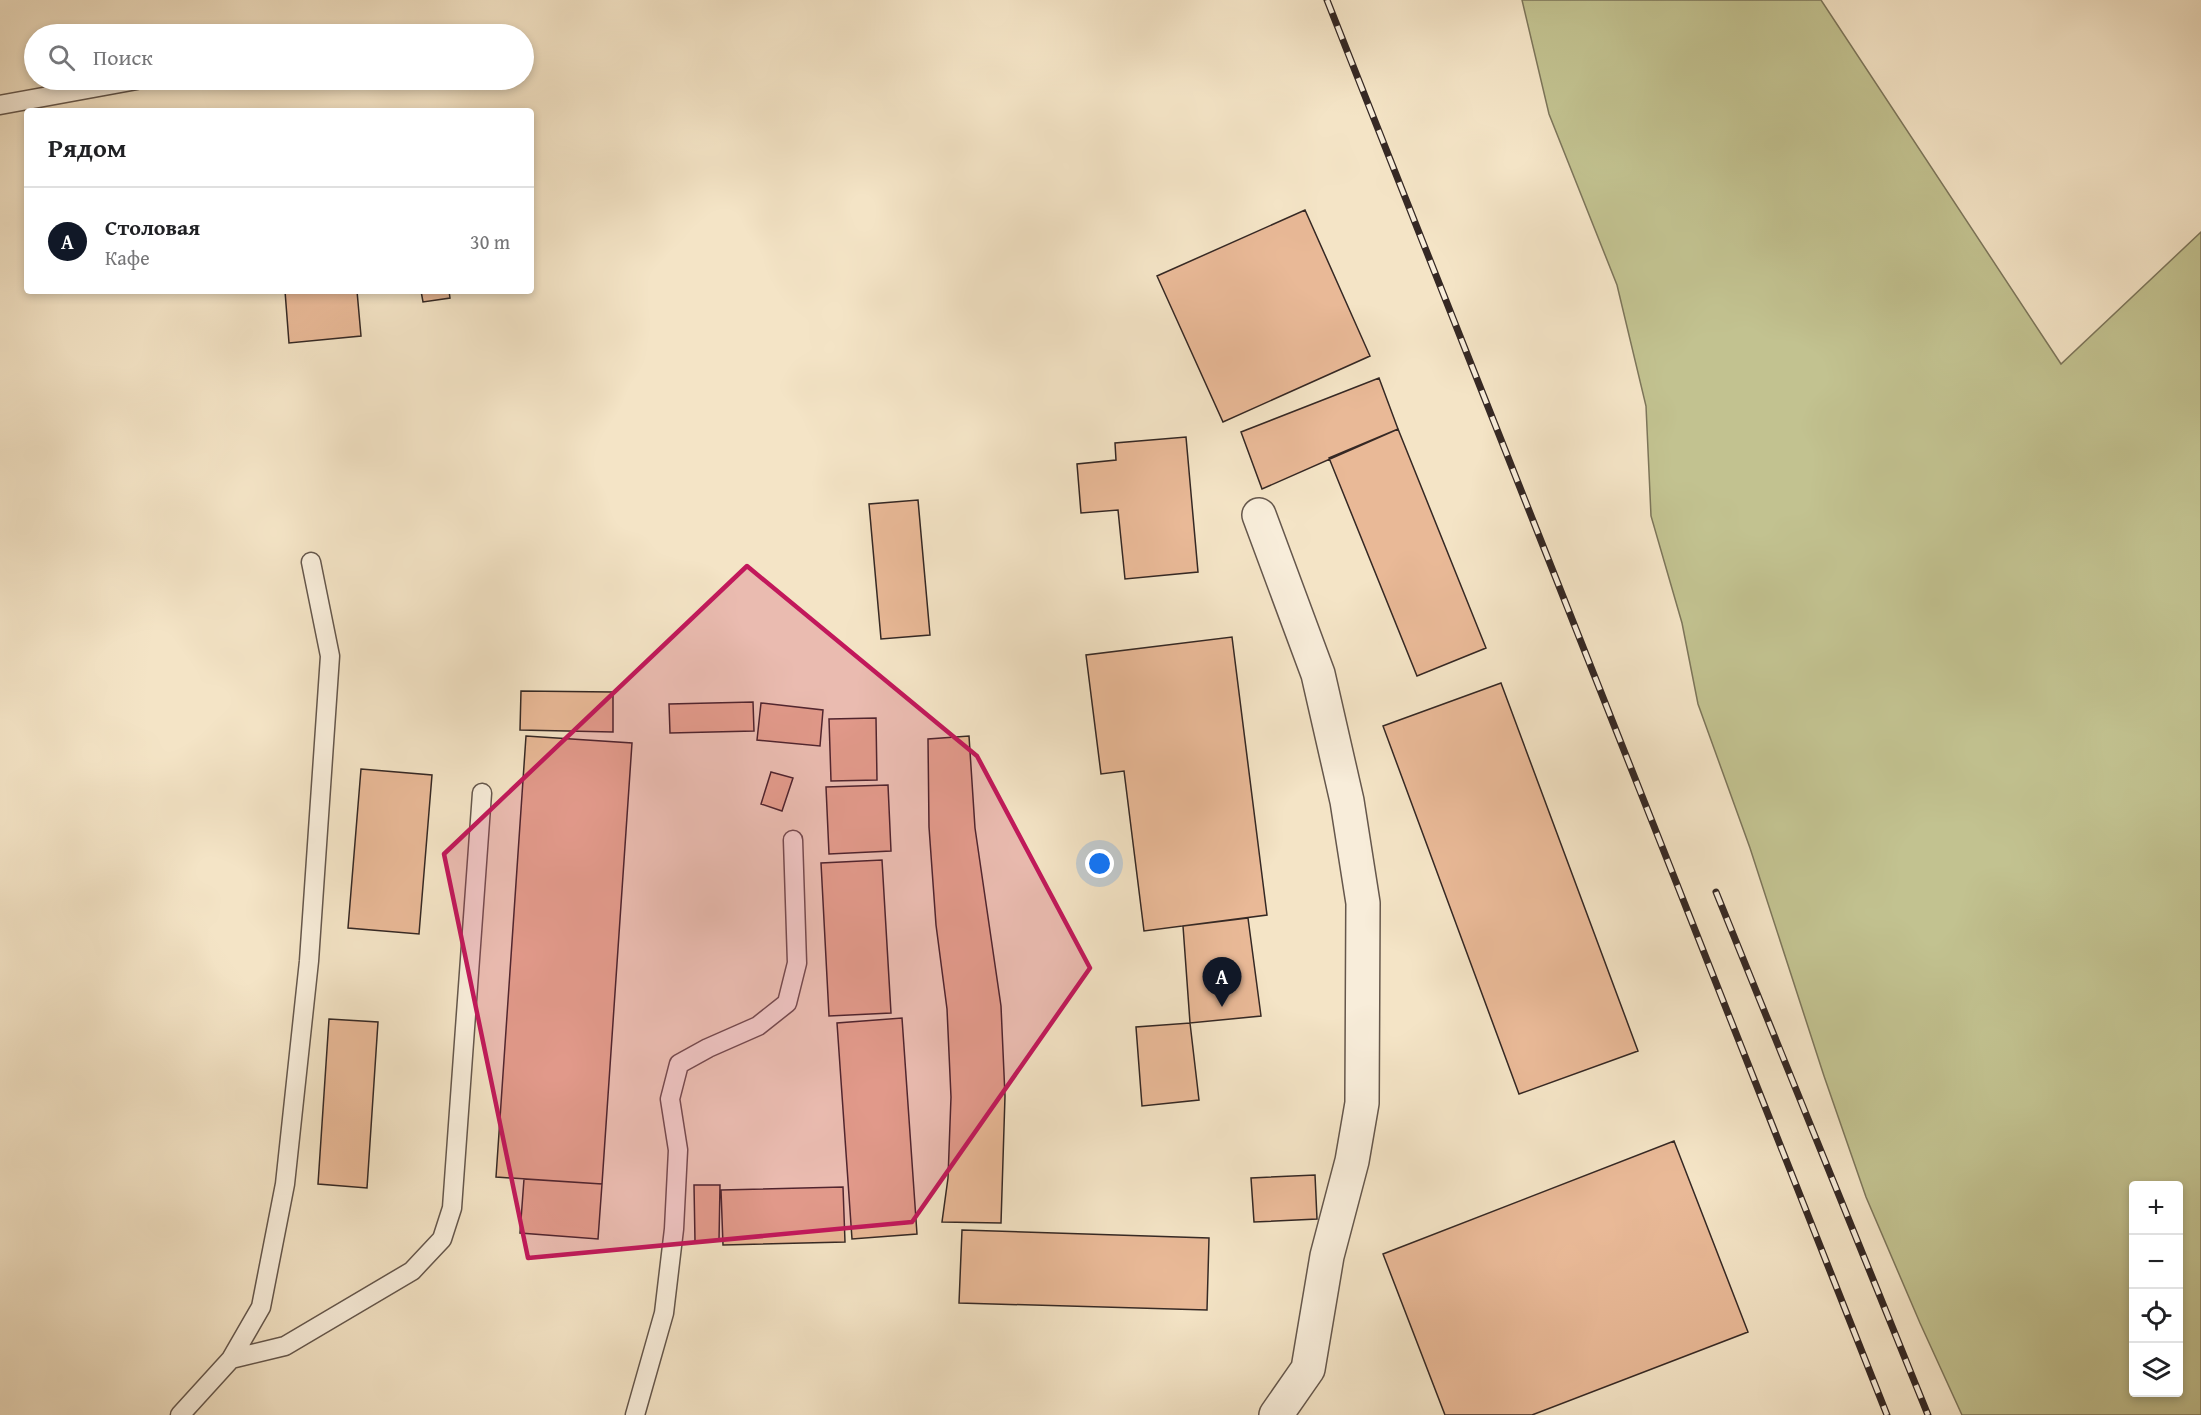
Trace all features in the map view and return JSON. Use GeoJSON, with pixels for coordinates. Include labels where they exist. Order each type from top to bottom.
{"type":"FeatureCollection","features":[{"type":"Feature","properties":{"kind":"street"},"geometry":{"type":"LineString","coordinates":[[1258,515],[1318,674],[1347,801],[1364,903],[1362,1103],[1352,1161],[1327,1256],[1308,1369],[1276,1415]]}},
{"type":"Feature","properties":{"kind":"lane"},"geometry":{"type":"LineString","coordinates":[[0,105],[82,90]]}},
{"type":"Feature","properties":{"kind":"lane"},"geometry":{"type":"LineString","coordinates":[[180,1415],[231,1359],[261,1307],[285,1184],[309,961],[330,656],[311,562]]}},
{"type":"Feature","properties":{"kind":"lane"},"geometry":{"type":"LineString","coordinates":[[231,1359],[285,1346],[412,1271],[443,1236],[452,1209],[483,794]]}},
{"type":"Feature","properties":{"kind":"lane"},"geometry":{"type":"LineString","coordinates":[[636,1415],[664,1313],[674,1229],[678,1150],[670,1099],[679,1064],[708,1048],[758,1026],[787,1003],[797,963],[793,840]]}},
{"type":"Feature","properties":{"kind":"highlighted area"},"geometry":{"type":"Polygon","coordinates":[[[747,566],[977,756],[1090,968],[912,1222],[528,1258],[444,854],[747,566]]]}},
{"type":"Feature","properties":{"kind":"green space"},"geometry":{"type":"Polygon","coordinates":[[[1522,0],[1821,0],[2061,364],[2201,232],[2201,1415],[1962,1415],[1866,1197],[1750,848],[1698,704],[1682,623],[1651,516],[1646,406],[1617,285],[1549,114],[1522,0]]]}},
{"type":"Feature","properties":{"kind":"building"},"geometry":{"type":"Polygon","coordinates":[[[1305,210],[1370,356],[1223,422],[1157,276],[1305,210]]]}},
{"type":"Feature","properties":{"kind":"building"},"geometry":{"type":"Polygon","coordinates":[[[285,294],[357,294],[361,336],[289,343],[285,294]]]}},
{"type":"Feature","properties":{"kind":"building"},"geometry":{"type":"Polygon","coordinates":[[[422,294],[449,294],[450,298],[423,302],[422,294]]]}},
{"type":"Feature","properties":{"kind":"building"},"geometry":{"type":"Polygon","coordinates":[[[1379,378],[1398,429],[1262,489],[1241,432],[1379,378]]]}},
{"type":"Feature","properties":{"kind":"building"},"geometry":{"type":"Polygon","coordinates":[[[1398,429],[1486,648],[1417,676],[1329,458],[1398,429]]]}},
{"type":"Feature","properties":{"kind":"building"},"geometry":{"type":"Polygon","coordinates":[[[1186,437],[1198,572],[1125,579],[1118,510],[1081,513],[1077,464],[1116,460],[1115,443],[1186,437]]]}},
{"type":"Feature","properties":{"kind":"building"},"geometry":{"type":"Polygon","coordinates":[[[918,500],[930,635],[881,639],[869,504],[918,500]]]}},
{"type":"Feature","properties":{"kind":"building"},"geometry":{"type":"Polygon","coordinates":[[[1232,637],[1267,915],[1144,931],[1124,771],[1101,774],[1086,655],[1232,637]]]}},
{"type":"Feature","properties":{"kind":"building"},"geometry":{"type":"Polygon","coordinates":[[[1501,683],[1638,1051],[1519,1094],[1383,726],[1501,683]]]}},
{"type":"Feature","properties":{"kind":"building"},"geometry":{"type":"Polygon","coordinates":[[[521,691],[613,692],[613,732],[520,730],[521,691]]]}},
{"type":"Feature","properties":{"kind":"building"},"geometry":{"type":"Polygon","coordinates":[[[753,702],[754,731],[670,733],[669,704],[753,702]]]}},
{"type":"Feature","properties":{"kind":"building"},"geometry":{"type":"Polygon","coordinates":[[[761,703],[823,710],[820,746],[757,740],[761,703]]]}},
{"type":"Feature","properties":{"kind":"building"},"geometry":{"type":"Polygon","coordinates":[[[876,718],[877,780],[831,781],[829,719],[876,718]]]}},
{"type":"Feature","properties":{"kind":"building"},"geometry":{"type":"Polygon","coordinates":[[[526,736],[632,743],[602,1184],[496,1177],[526,736]]]}},
{"type":"Feature","properties":{"kind":"building"},"geometry":{"type":"Polygon","coordinates":[[[969,736],[975,828],[1001,1006],[1005,1096],[1001,1223],[942,1222],[948,1178],[951,1097],[947,1009],[936,925],[929,827],[928,739],[969,736]]]}},
{"type":"Feature","properties":{"kind":"building"},"geometry":{"type":"Polygon","coordinates":[[[361,769],[432,775],[419,934],[348,928],[361,769]]]}},
{"type":"Feature","properties":{"kind":"building"},"geometry":{"type":"Polygon","coordinates":[[[771,772],[793,778],[782,811],[761,804],[771,772]]]}},
{"type":"Feature","properties":{"kind":"building"},"geometry":{"type":"Polygon","coordinates":[[[888,785],[891,851],[829,854],[826,787],[888,785]]]}},
{"type":"Feature","properties":{"kind":"building"},"geometry":{"type":"Polygon","coordinates":[[[882,860],[891,1013],[829,1016],[821,863],[882,860]]]}},
{"type":"Feature","properties":{"kind":"building"},"geometry":{"type":"Polygon","coordinates":[[[1248,918],[1261,1016],[1190,1023],[1183,926],[1248,918]]]}},
{"type":"Feature","properties":{"kind":"building"},"geometry":{"type":"Polygon","coordinates":[[[902,1018],[917,1234],[852,1239],[837,1023],[902,1018]]]}},
{"type":"Feature","properties":{"kind":"building"},"geometry":{"type":"Polygon","coordinates":[[[329,1019],[378,1022],[367,1188],[318,1184],[329,1019]]]}},
{"type":"Feature","properties":{"kind":"building"},"geometry":{"type":"Polygon","coordinates":[[[1190,1023],[1199,1100],[1142,1106],[1136,1027],[1190,1023]]]}},
{"type":"Feature","properties":{"kind":"building"},"geometry":{"type":"Polygon","coordinates":[[[1674,1141],[1748,1332],[1532,1415],[1445,1415],[1383,1254],[1674,1141]]]}},
{"type":"Feature","properties":{"kind":"building"},"geometry":{"type":"Polygon","coordinates":[[[1315,1175],[1317,1219],[1254,1222],[1251,1178],[1315,1175]]]}},
{"type":"Feature","properties":{"kind":"building"},"geometry":{"type":"Polygon","coordinates":[[[524,1179],[602,1184],[598,1239],[520,1233],[524,1179]]]}},
{"type":"Feature","properties":{"kind":"building"},"geometry":{"type":"Polygon","coordinates":[[[694,1185],[720,1185],[719,1241],[695,1241],[694,1185]]]}},
{"type":"Feature","properties":{"kind":"building"},"geometry":{"type":"Polygon","coordinates":[[[843,1187],[845,1242],[723,1245],[721,1190],[843,1187]]]}},
{"type":"Feature","properties":{"kind":"building"},"geometry":{"type":"Polygon","coordinates":[[[962,1230],[1209,1238],[1207,1310],[959,1303],[962,1230]]]}},
{"type":"Feature","properties":{"kind":"railway"},"geometry":{"type":"LineString","coordinates":[[1327,0],[1887,1415]]}},
{"type":"Feature","properties":{"kind":"railway"},"geometry":{"type":"LineString","coordinates":[[1716,892],[1928,1415]]}},
{"type":"Feature","properties":{"kind":"place","name":"Столовая"},"geometry":{"type":"Point","coordinates":[1222,1007]}}]}
